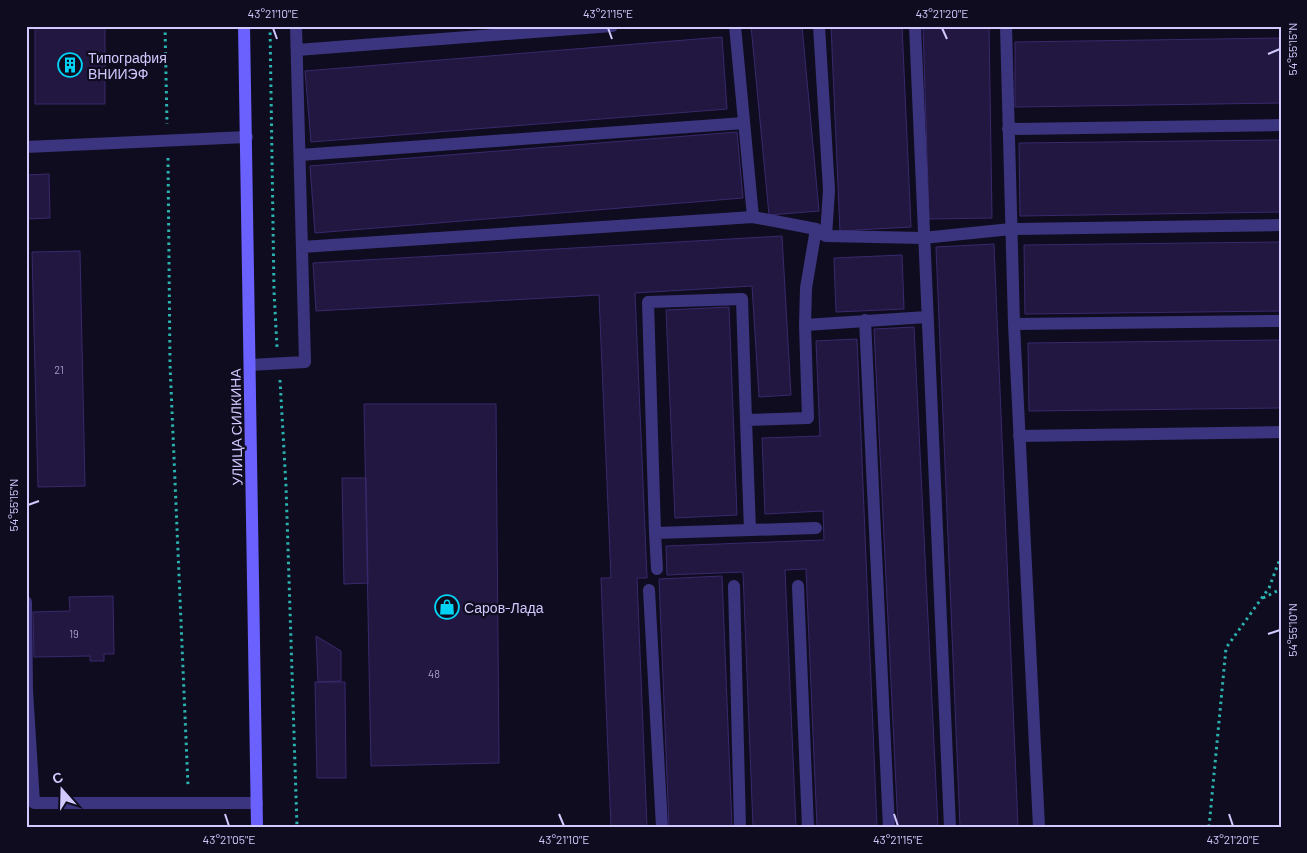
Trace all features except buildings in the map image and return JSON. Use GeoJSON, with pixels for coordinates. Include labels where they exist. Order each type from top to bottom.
{"type":"FeatureCollection","features":[{"type":"Feature","properties":{"kind":"main road","name":"УЛИЦА СИЛКИНА"},"geometry":{"type":"LineString","coordinates":[[244,26],[257,827]]}},
{"type":"Feature","properties":{"kind":"lane"},"geometry":{"type":"LineString","coordinates":[[250,365],[305,362],[296,26]]}},
{"type":"Feature","properties":{"kind":"lane"},"geometry":{"type":"LineString","coordinates":[[297,50],[612,26]]}},
{"type":"Feature","properties":{"kind":"lane"},"geometry":{"type":"LineString","coordinates":[[735,26],[753,217]]}},
{"type":"Feature","properties":{"kind":"lane"},"geometry":{"type":"LineString","coordinates":[[746,420],[808,418],[805,325],[806,288],[821,232],[828,190],[819,26]]}},
{"type":"Feature","properties":{"kind":"lane"},"geometry":{"type":"LineString","coordinates":[[915,26],[950,827]]}},
{"type":"Feature","properties":{"kind":"lane"},"geometry":{"type":"LineString","coordinates":[[1006,26],[1014,324],[1039,827]]}},
{"type":"Feature","properties":{"kind":"lane"},"geometry":{"type":"LineString","coordinates":[[300,155],[744,122]]}},
{"type":"Feature","properties":{"kind":"lane"},"geometry":{"type":"LineString","coordinates":[[1008,129],[1281,124]]}},
{"type":"Feature","properties":{"kind":"lane"},"geometry":{"type":"LineString","coordinates":[[26,147],[247,137]]}},
{"type":"Feature","properties":{"kind":"lane"},"geometry":{"type":"LineString","coordinates":[[302,248],[753,217],[821,232],[923,238],[1011,230],[1281,225]]}},
{"type":"Feature","properties":{"kind":"lane"},"geometry":{"type":"LineString","coordinates":[[657,569],[648,302],[742,299],[750,530]]}},
{"type":"Feature","properties":{"kind":"lane"},"geometry":{"type":"LineString","coordinates":[[805,325],[927,317]]}},
{"type":"Feature","properties":{"kind":"lane"},"geometry":{"type":"LineString","coordinates":[[865,320],[889,827]]}},
{"type":"Feature","properties":{"kind":"lane"},"geometry":{"type":"LineString","coordinates":[[1014,324],[1281,320]]}},
{"type":"Feature","properties":{"kind":"lane"},"geometry":{"type":"LineString","coordinates":[[1019,436],[1281,432]]}},
{"type":"Feature","properties":{"kind":"lane"},"geometry":{"type":"LineString","coordinates":[[655,533],[816,528]]}},
{"type":"Feature","properties":{"kind":"lane"},"geometry":{"type":"LineString","coordinates":[[734,586],[740,827]]}},
{"type":"Feature","properties":{"kind":"lane"},"geometry":{"type":"LineString","coordinates":[[798,586],[808,827]]}},
{"type":"Feature","properties":{"kind":"lane"},"geometry":{"type":"LineString","coordinates":[[649,590],[662,827]]}},
{"type":"Feature","properties":{"kind":"lane"},"geometry":{"type":"LineString","coordinates":[[26,602],[30,807],[257,803]]}},
{"type":"Feature","properties":{"kind":"path"},"geometry":{"type":"LineString","coordinates":[[165,26],[170,364],[188,760],[188,803]]}},
{"type":"Feature","properties":{"kind":"path"},"geometry":{"type":"LineString","coordinates":[[270,26],[274,291],[286,486],[296,827]]}},
{"type":"Feature","properties":{"kind":"path"},"geometry":{"type":"LineString","coordinates":[[1209,827],[1226,648],[1269,588],[1281,556]]}},
{"type":"Feature","properties":{"kind":"path"},"geometry":{"type":"LineString","coordinates":[[1261,598],[1281,589]]}},
{"type":"Feature","properties":{"kind":"place","name":"Типография ВНИИЭФ"},"geometry":{"type":"Point","coordinates":[70,65]}},
{"type":"Feature","properties":{"kind":"place","name":"Саров-Лада"},"geometry":{"type":"Point","coordinates":[447,607]}}]}
